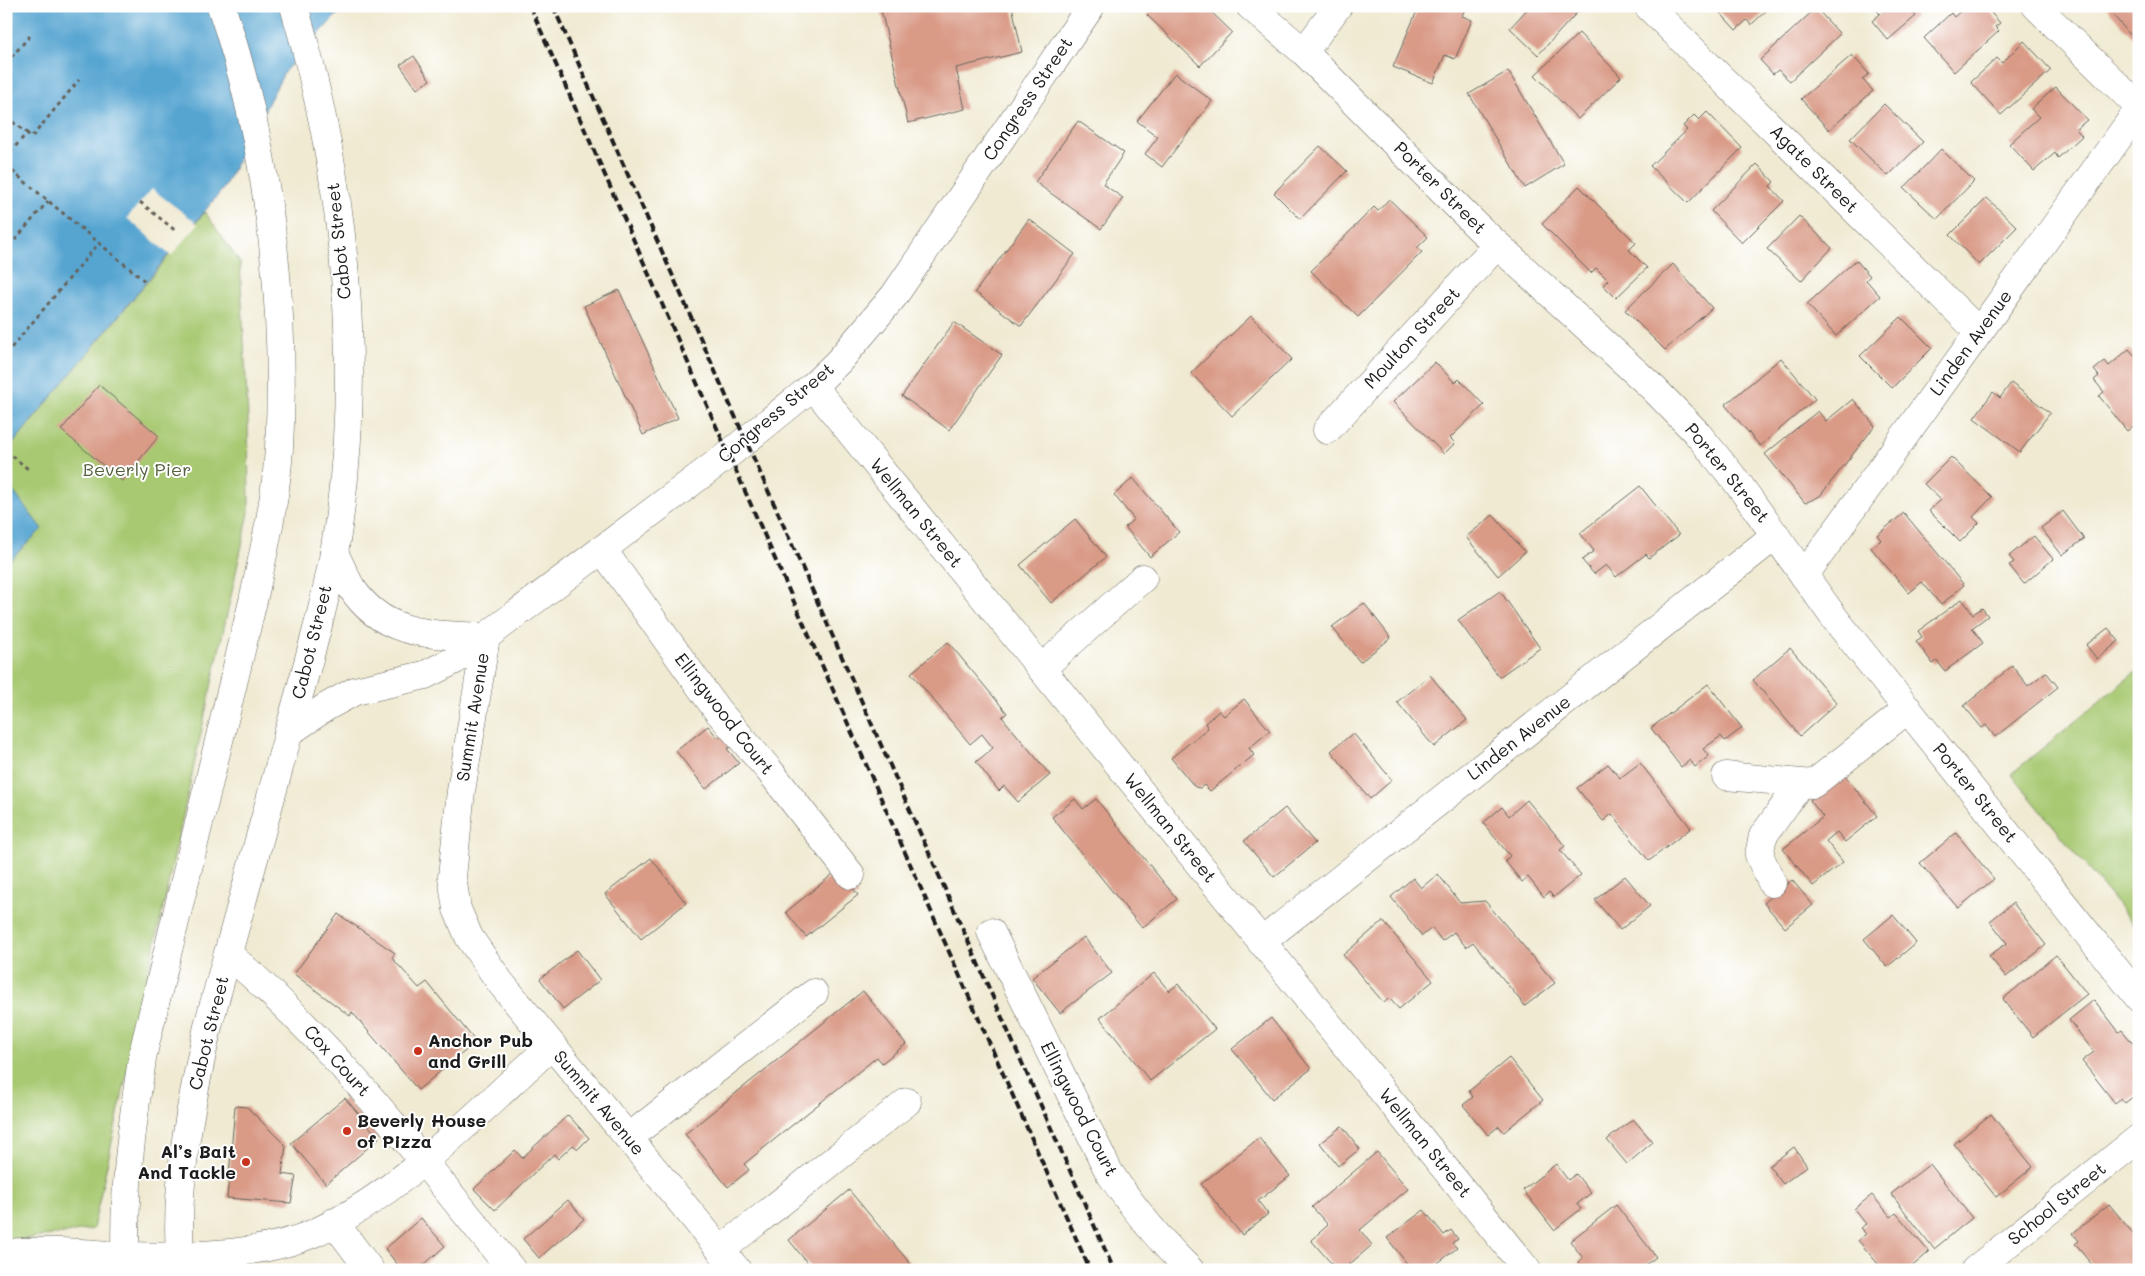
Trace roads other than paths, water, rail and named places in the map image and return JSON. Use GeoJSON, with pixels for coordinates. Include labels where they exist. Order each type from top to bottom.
{"type":"FeatureCollection","features":[{"type":"Feature","properties":{"kind":"main road"},"geometry":{"type":"LineString","coordinates":[[125,1263],[129,1162],[143,1053],[268,533],[279,449],[280,356],[274,264],[263,182],[248,106],[221,6]]}},
{"type":"Feature","properties":{"kind":"main road","name":"Cabot Street"},"geometry":{"type":"LineString","coordinates":[[180,1263],[180,1202],[195,1085],[209,1022],[320,622],[334,553],[348,416],[346,288],[340,224],[319,100],[294,6]]}},
{"type":"Feature","properties":{"kind":"main road","name":"Congress Street"},"geometry":{"type":"LineString","coordinates":[[288,733],[326,707],[355,691],[425,675],[455,660],[729,454],[813,386],[853,346],[894,296],[1091,6]]}},
{"type":"Feature","properties":{"kind":"main road","name":"Porter Street"},"geometry":{"type":"LineString","coordinates":[[1250,6],[1304,52],[1498,245],[1654,389],[1696,432],[1776,535],[1836,620],[2139,998]]}},
{"type":"Feature","properties":{"kind":"main road"},"geometry":{"type":"LineString","coordinates":[[1304,52],[1338,6]]}},
{"type":"Feature","properties":{"kind":"main road","name":"Agate Street"},"geometry":{"type":"LineString","coordinates":[[1648,6],[1979,332]]}},
{"type":"Feature","properties":{"kind":"main road"},"geometry":{"type":"LineString","coordinates":[[2036,6],[2139,108]]}},
{"type":"Feature","properties":{"kind":"main road","name":"Linden Avenue"},"geometry":{"type":"LineString","coordinates":[[1804,576],[2139,108]]}},
{"type":"Feature","properties":{"kind":"main road","name":"Moulton Street"},"geometry":{"type":"LineString","coordinates":[[1327,430],[1498,245]]}},
{"type":"Feature","properties":{"kind":"main road","name":"Wellman Street"},"geometry":{"type":"LineString","coordinates":[[813,386],[1527,1270]]}},
{"type":"Feature","properties":{"kind":"main road","name":"Linden Avenue"},"geometry":{"type":"LineString","coordinates":[[1261,942],[1776,535]]}},
{"type":"Feature","properties":{"kind":"main road","name":"Ellingwood Court"},"geometry":{"type":"LineString","coordinates":[[602,549],[717,710],[769,770],[851,875]]}},
{"type":"Feature","properties":{"kind":"main road"},"geometry":{"type":"LineString","coordinates":[[334,553],[352,588],[373,613],[401,627],[427,635],[486,637]]}},
{"type":"Feature","properties":{"kind":"main road"},"geometry":{"type":"LineString","coordinates":[[1041,668],[1143,578]]}},
{"type":"Feature","properties":{"kind":"main road","name":"Summit Avenue"},"geometry":{"type":"LineString","coordinates":[[486,637],[454,840],[452,878],[457,909],[469,938],[500,982],[729,1260]]}},
{"type":"Feature","properties":{"kind":"main road"},"geometry":{"type":"LineString","coordinates":[[1726,776],[1813,784],[1908,709]]}},
{"type":"Feature","properties":{"kind":"main road"},"geometry":{"type":"LineString","coordinates":[[1772,883],[1759,855],[1763,836],[1801,783]]}},
{"type":"Feature","properties":{"kind":"main road","name":"Ellingwood Court"},"geometry":{"type":"LineString","coordinates":[[991,932],[1109,1172],[1132,1207],[1162,1243],[1190,1270]]}},
{"type":"Feature","properties":{"kind":"main road","name":"Cox Court"},"geometry":{"type":"LineString","coordinates":[[228,955],[258,980],[321,1042],[512,1270]]}},
{"type":"Feature","properties":{"kind":"main road"},"geometry":{"type":"LineString","coordinates":[[628,1138],[814,992]]}},
{"type":"Feature","properties":{"kind":"main road"},"geometry":{"type":"LineString","coordinates":[[6,1253],[53,1261],[180,1263],[276,1245],[313,1233],[384,1192],[422,1161],[551,1046]]}},
{"type":"Feature","properties":{"kind":"main road"},"geometry":{"type":"LineString","coordinates":[[729,1260],[907,1102]]}},
{"type":"Feature","properties":{"kind":"main road","name":"School Street"},"geometry":{"type":"LineString","coordinates":[[1975,1270],[2139,1138]]}},
{"type":"Feature","properties":{"kind":"main road"},"geometry":{"type":"LineString","coordinates":[[334,1222],[370,1270]]}},
{"type":"Feature","properties":{"kind":"water"},"geometry":{"type":"Polygon","coordinates":[[[6,6],[345,6],[285,71],[223,189],[6,452],[6,6]]]}},
{"type":"Feature","properties":{"kind":"water"},"geometry":{"type":"Polygon","coordinates":[[[6,482],[42,529],[6,564],[6,482]]]}},
{"type":"Feature","properties":{"kind":"railway"},"geometry":{"type":"LineString","coordinates":[[530,6],[1090,1270]]}},
{"type":"Feature","properties":{"kind":"railway"},"geometry":{"type":"LineString","coordinates":[[553,6],[1114,1270]]}},
{"type":"Feature","properties":{"kind":"place","name":"Anchor Pub and Grill"},"geometry":{"type":"Point","coordinates":[418,1051]}},
{"type":"Feature","properties":{"kind":"place","name":"Beverly House of Pizza"},"geometry":{"type":"Point","coordinates":[347,1131]}},
{"type":"Feature","properties":{"kind":"place","name":"Al’s Bait And Tackle"},"geometry":{"type":"Point","coordinates":[246,1162]}},
{"type":"Feature","properties":{"kind":"park label","name":"Beverly Pier"},"geometry":{"type":"Point","coordinates":[137,470]}}]}
